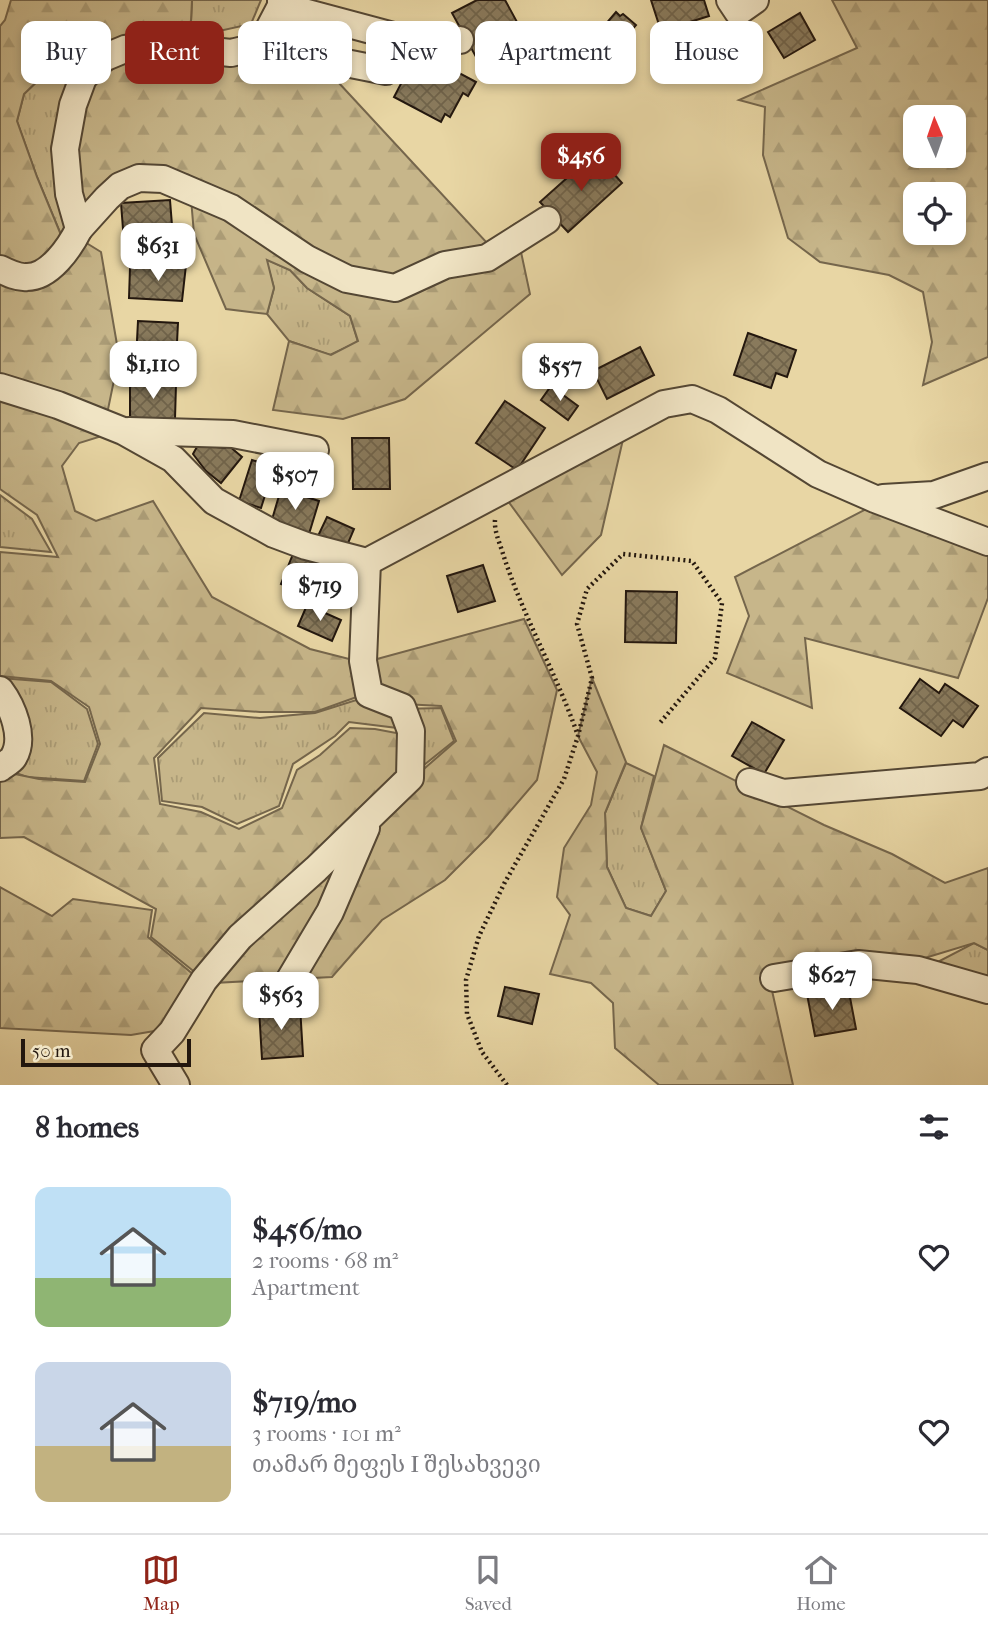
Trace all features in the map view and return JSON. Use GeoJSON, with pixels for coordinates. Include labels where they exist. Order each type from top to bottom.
{"type":"FeatureCollection","features":[{"type":"Feature","properties":{"kind":"street"},"geometry":{"type":"LineString","coordinates":[[730,0],[738,12],[755,0]]}},
{"type":"Feature","properties":{"kind":"street"},"geometry":{"type":"LineString","coordinates":[[272,21],[281,3],[366,27]]}},
{"type":"Feature","properties":{"kind":"street"},"geometry":{"type":"LineString","coordinates":[[79,229],[69,194],[65,149],[73,105],[83,78],[101,59],[125,49],[156,46],[238,52]]}},
{"type":"Feature","properties":{"kind":"street"},"geometry":{"type":"LineString","coordinates":[[0,269],[26,278],[48,269],[71,246],[79,229],[107,198],[121,186],[139,178],[163,179],[231,208],[307,259],[347,279],[395,288],[445,265],[488,258],[547,220]]}},
{"type":"Feature","properties":{"kind":"street"},"geometry":{"type":"LineString","coordinates":[[0,387],[58,405],[123,431],[173,459],[214,501],[274,534],[306,546],[368,562],[664,404],[692,399],[718,410],[818,474],[988,542]]}},
{"type":"Feature","properties":{"kind":"street"},"geometry":{"type":"LineString","coordinates":[[123,431],[233,434],[315,450]]}},
{"type":"Feature","properties":{"kind":"street"},"geometry":{"type":"LineString","coordinates":[[875,499],[934,495],[988,476]]}},
{"type":"Feature","properties":{"kind":"street"},"geometry":{"type":"LineString","coordinates":[[176,1085],[156,1050],[172,1032],[204,980],[240,937],[316,869],[410,778],[411,731],[402,707],[369,694],[363,661],[368,562]]}},
{"type":"Feature","properties":{"kind":"street"},"geometry":{"type":"LineString","coordinates":[[0,690],[12,706],[18,737],[13,758],[0,768]]}},
{"type":"Feature","properties":{"kind":"street"},"geometry":{"type":"LineString","coordinates":[[750,782],[783,793],[980,776],[988,771]]}},
{"type":"Feature","properties":{"kind":"street"},"geometry":{"type":"LineString","coordinates":[[286,986],[330,912],[371,817]]}},
{"type":"Feature","properties":{"kind":"street"},"geometry":{"type":"LineString","coordinates":[[774,978],[859,964],[918,970],[988,990]]}},
{"type":"Feature","properties":{"kind":"path"},"geometry":{"type":"LineString","coordinates":[[499,492],[494,524],[538,644],[561,689],[578,736]]}},
{"type":"Feature","properties":{"kind":"path"},"geometry":{"type":"LineString","coordinates":[[507,1085],[482,1052],[467,1014],[466,980],[479,936],[505,882],[564,779],[592,678],[577,624],[587,589],[622,554],[692,561],[722,603],[715,657],[659,724]]}},
{"type":"Feature","properties":{"kind":"green space"},"geometry":{"type":"Polygon","coordinates":[[[11,0],[192,0],[191,21],[125,21],[125,52],[111,56],[111,21],[21,21],[21,84],[34,84],[24,94],[17,121],[61,235],[75,236],[101,252],[119,356],[106,419],[0,384],[0,26],[5,20],[11,0]]]}},
{"type":"Feature","properties":{"kind":"green space"},"geometry":{"type":"Polygon","coordinates":[[[192,0],[261,0],[252,21],[238,21],[238,27],[224,30],[224,21],[191,21],[192,0]]]}},
{"type":"Feature","properties":{"kind":"green space"},"geometry":{"type":"Polygon","coordinates":[[[832,0],[988,0],[988,357],[923,385],[932,342],[923,292],[889,275],[820,262],[788,238],[763,155],[765,107],[739,100],[857,48],[832,0]]]}},
{"type":"Feature","properties":{"kind":"green space"},"geometry":{"type":"Polygon","coordinates":[[[124,59],[125,84],[224,84],[224,61],[238,63],[238,84],[340,84],[487,243],[515,224],[530,294],[405,399],[343,419],[273,410],[289,341],[331,355],[358,341],[350,316],[307,288],[290,270],[267,260],[274,288],[267,314],[226,309],[194,234],[189,175],[145,169],[82,209],[77,152],[88,91],[96,84],[111,84],[111,71],[124,59]]]}},
{"type":"Feature","properties":{"kind":"green space"},"geometry":{"type":"Polygon","coordinates":[[[34,84],[83,84],[79,229],[61,235],[17,121],[24,94],[34,84]]]}},
{"type":"Feature","properties":{"kind":"green space"},"geometry":{"type":"Polygon","coordinates":[[[266,259],[290,270],[307,288],[350,316],[358,342],[330,355],[289,341],[267,314],[274,288],[266,259]]]}},
{"type":"Feature","properties":{"kind":"green space"},"geometry":{"type":"Polygon","coordinates":[[[0,391],[118,431],[79,443],[62,466],[75,511],[96,521],[153,501],[212,597],[310,649],[361,662],[365,694],[315,712],[201,708],[154,758],[160,804],[201,812],[239,829],[282,808],[297,770],[320,755],[350,728],[407,735],[404,776],[202,978],[151,937],[156,909],[24,837],[0,838],[0,771],[39,779],[85,782],[100,744],[89,707],[51,681],[0,676],[0,552],[58,557],[37,515],[0,489],[0,391]]]}},
{"type":"Feature","properties":{"kind":"green space"},"geometry":{"type":"Polygon","coordinates":[[[624,435],[601,535],[562,575],[508,501],[624,435]]]}},
{"type":"Feature","properties":{"kind":"green space"},"geometry":{"type":"Polygon","coordinates":[[[0,495],[32,519],[51,552],[0,547],[0,495]]]}},
{"type":"Feature","properties":{"kind":"green space"},"geometry":{"type":"Polygon","coordinates":[[[874,505],[988,543],[988,598],[958,678],[805,638],[812,708],[727,673],[749,616],[735,577],[874,505]]]}},
{"type":"Feature","properties":{"kind":"green space"},"geometry":{"type":"Polygon","coordinates":[[[524,619],[557,690],[537,780],[488,837],[445,880],[382,920],[332,977],[212,983],[410,781],[456,741],[441,706],[403,704],[371,692],[366,662],[524,619]]]}},
{"type":"Feature","properties":{"kind":"green space"},"geometry":{"type":"Polygon","coordinates":[[[0,678],[51,682],[87,709],[98,744],[84,781],[27,777],[2,768],[15,760],[0,678]]]}},
{"type":"Feature","properties":{"kind":"green space"},"geometry":{"type":"Polygon","coordinates":[[[592,678],[626,762],[605,813],[607,867],[626,908],[651,916],[666,891],[641,828],[664,745],[824,825],[892,854],[945,883],[988,868],[988,950],[974,943],[915,961],[769,977],[793,1085],[659,1085],[615,1048],[613,1003],[591,983],[550,974],[570,915],[557,897],[564,848],[591,805],[597,772],[578,736],[592,678]]]}},
{"type":"Feature","properties":{"kind":"green space"},"geometry":{"type":"Polygon","coordinates":[[[369,696],[400,709],[441,708],[454,741],[414,773],[413,730],[349,722],[335,736],[293,764],[279,806],[237,824],[202,807],[162,801],[158,758],[204,713],[260,718],[315,713],[369,696]]]}},
{"type":"Feature","properties":{"kind":"green space"},"geometry":{"type":"Polygon","coordinates":[[[626,763],[654,776],[641,828],[666,891],[651,916],[626,908],[607,867],[605,813],[626,763]]]}},
{"type":"Feature","properties":{"kind":"green space"},"geometry":{"type":"Polygon","coordinates":[[[0,887],[52,916],[73,899],[152,910],[148,937],[200,980],[166,1029],[131,1035],[0,1028],[0,887]]]}},
{"type":"Feature","properties":{"kind":"green space"},"geometry":{"type":"Polygon","coordinates":[[[974,943],[988,950],[988,983],[928,967],[974,943]]]}},
{"type":"Feature","properties":{"kind":"building"},"geometry":{"type":"Polygon","coordinates":[[[477,0],[505,0],[516,21],[475,21],[475,55],[461,29],[461,21],[456,21],[452,13],[477,0]]]}},
{"type":"Feature","properties":{"kind":"building"},"geometry":{"type":"Polygon","coordinates":[[[651,0],[704,0],[709,16],[693,21],[658,21],[651,0]]]}},
{"type":"Feature","properties":{"kind":"building"},"geometry":{"type":"Polygon","coordinates":[[[616,12],[631,21],[608,21],[616,12]]]}},
{"type":"Feature","properties":{"kind":"building"},"geometry":{"type":"Polygon","coordinates":[[[800,13],[815,40],[784,58],[768,32],[800,13]]]}},
{"type":"Feature","properties":{"kind":"building"},"geometry":{"type":"Polygon","coordinates":[[[461,74],[475,81],[468,96],[463,93],[450,117],[445,114],[441,122],[394,97],[401,84],[461,84],[461,74]]]}},
{"type":"Feature","properties":{"kind":"building"},"geometry":{"type":"Polygon","coordinates":[[[595,153],[622,183],[568,232],[540,202],[595,153]]]}},
{"type":"Feature","properties":{"kind":"building"},"geometry":{"type":"Polygon","coordinates":[[[170,200],[173,238],[124,242],[121,203],[170,200]]]}},
{"type":"Feature","properties":{"kind":"building"},"geometry":{"type":"Polygon","coordinates":[[[186,265],[182,301],[129,298],[130,268],[186,265]]]}},
{"type":"Feature","properties":{"kind":"building"},"geometry":{"type":"Polygon","coordinates":[[[138,321],[178,323],[176,362],[136,360],[138,321]]]}},
{"type":"Feature","properties":{"kind":"building"},"geometry":{"type":"Polygon","coordinates":[[[748,333],[796,350],[787,377],[776,373],[771,388],[734,375],[748,333]]]}},
{"type":"Feature","properties":{"kind":"building"},"geometry":{"type":"Polygon","coordinates":[[[640,347],[654,375],[607,399],[593,371],[640,347]]]}},
{"type":"Feature","properties":{"kind":"building"},"geometry":{"type":"Polygon","coordinates":[[[130,383],[176,384],[175,419],[130,418],[130,383]]]}},
{"type":"Feature","properties":{"kind":"building"},"geometry":{"type":"Polygon","coordinates":[[[551,386],[578,406],[568,420],[541,400],[551,386]]]}},
{"type":"Feature","properties":{"kind":"building"},"geometry":{"type":"Polygon","coordinates":[[[505,401],[545,428],[517,470],[476,443],[505,401]]]}},
{"type":"Feature","properties":{"kind":"building"},"geometry":{"type":"Polygon","coordinates":[[[352,438],[389,438],[390,489],[353,489],[352,438]]]}},
{"type":"Feature","properties":{"kind":"building"},"geometry":{"type":"Polygon","coordinates":[[[198,445],[225,448],[228,445],[242,457],[221,483],[206,471],[193,454],[198,445]]]}},
{"type":"Feature","properties":{"kind":"building"},"geometry":{"type":"Polygon","coordinates":[[[252,460],[274,467],[261,508],[239,501],[252,460]]]}},
{"type":"Feature","properties":{"kind":"building"},"geometry":{"type":"Polygon","coordinates":[[[281,489],[319,501],[309,534],[271,523],[281,489]]]}},
{"type":"Feature","properties":{"kind":"building"},"geometry":{"type":"Polygon","coordinates":[[[327,517],[354,529],[346,548],[318,536],[327,517]]]}},
{"type":"Feature","properties":{"kind":"building"},"geometry":{"type":"Polygon","coordinates":[[[295,549],[349,571],[335,606],[281,584],[295,549]]]}},
{"type":"Feature","properties":{"kind":"building"},"geometry":{"type":"Polygon","coordinates":[[[483,565],[495,601],[458,612],[447,576],[483,565]]]}},
{"type":"Feature","properties":{"kind":"building"},"geometry":{"type":"Polygon","coordinates":[[[626,591],[677,592],[676,643],[625,642],[626,591]]]}},
{"type":"Feature","properties":{"kind":"building"},"geometry":{"type":"Polygon","coordinates":[[[307,605],[341,620],[332,641],[298,626],[307,605]]]}},
{"type":"Feature","properties":{"kind":"building"},"geometry":{"type":"Polygon","coordinates":[[[920,679],[939,693],[945,684],[978,706],[963,727],[953,720],[941,736],[900,708],[920,679]]]}},
{"type":"Feature","properties":{"kind":"building"},"geometry":{"type":"Polygon","coordinates":[[[752,722],[784,740],[764,774],[732,756],[752,722]]]}},
{"type":"Feature","properties":{"kind":"building"},"geometry":{"type":"Polygon","coordinates":[[[505,987],[539,994],[532,1024],[498,1016],[505,987]]]}},
{"type":"Feature","properties":{"kind":"building"},"geometry":{"type":"Polygon","coordinates":[[[848,987],[856,1029],[815,1036],[807,994],[848,987]]]}},
{"type":"Feature","properties":{"kind":"building"},"geometry":{"type":"Polygon","coordinates":[[[300,1006],[303,1056],[262,1059],[259,1009],[300,1006]]]}}]}
